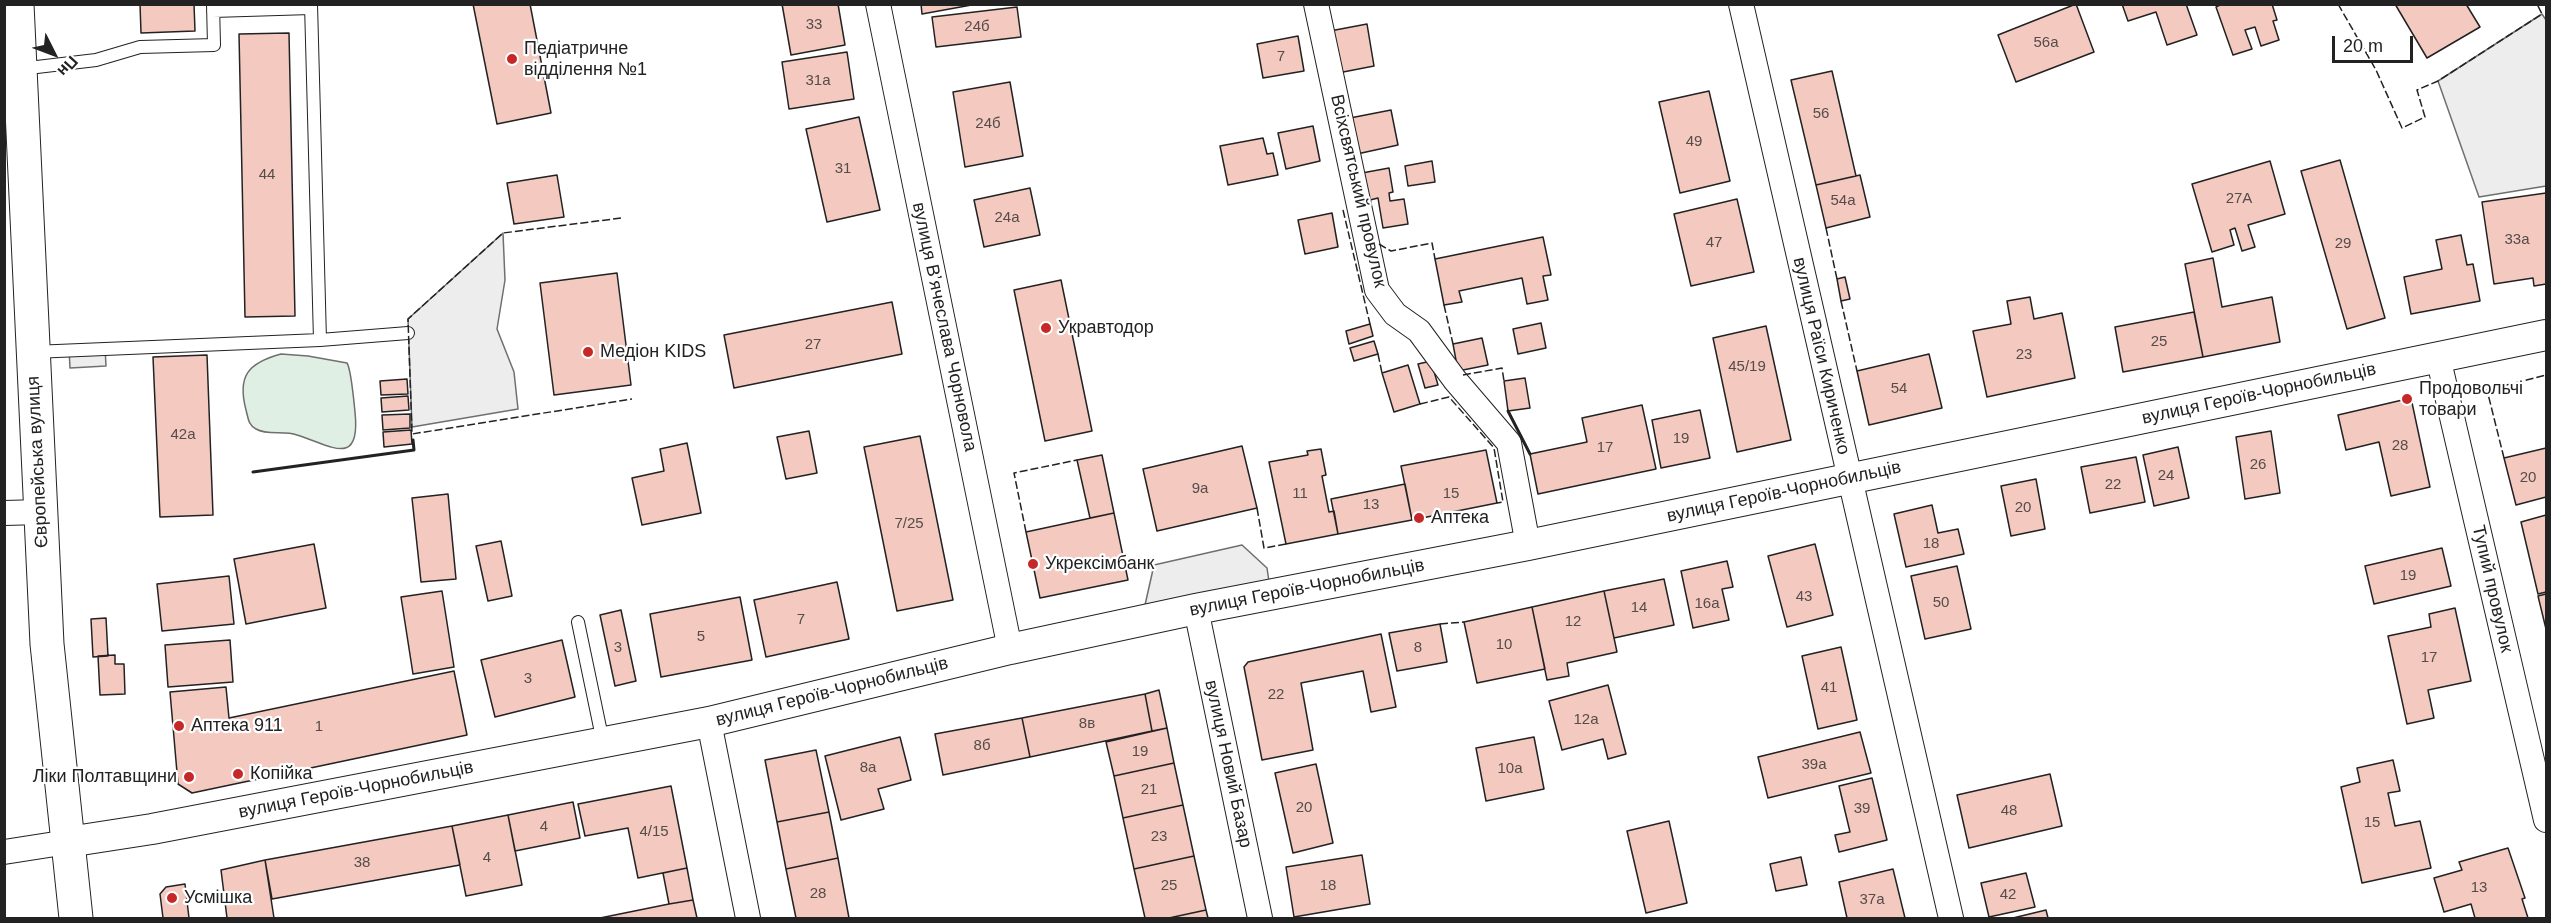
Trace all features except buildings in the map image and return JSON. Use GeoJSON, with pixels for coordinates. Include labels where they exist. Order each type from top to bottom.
{"type":"FeatureCollection","features":[{"type":"Feature","properties":{"kind":"main road","name":"Європейська вулиця"},"geometry":{"type":"LineString","coordinates":[[17,4],[47,644],[76,918]]}},
{"type":"Feature","properties":{"kind":"street","name":"вулиця Вʼячеслава Чорновола"},"geometry":{"type":"LineString","coordinates":[[878,4],[1010,649]]}},
{"type":"Feature","properties":{"kind":"street","name":"Всіхсвятський провулок"},"geometry":{"type":"LineString","coordinates":[[1316,4],[1377,290],[1395,314],[1419,331],[1455,380],[1509,443],[1528,545]]}},
{"type":"Feature","properties":{"kind":"street","name":"вулиця Раїси Кириченко"},"geometry":{"type":"LineString","coordinates":[[1740,4],[1951,918]]}},
{"type":"Feature","properties":{"kind":"street","name":"вулиця Героїв-Чорнобильців"},"geometry":{"type":"LineString","coordinates":[[68,842],[164,827],[709,722],[1010,649],[1196,609],[1528,545],[2547,335]]}},
{"type":"Feature","properties":{"kind":"street","name":"Тупий провулок"},"geometry":{"type":"LineString","coordinates":[[2438,357],[2547,820]]}},
{"type":"Feature","properties":{"kind":"street"},"geometry":{"type":"LineString","coordinates":[[4,513],[41,512]]}},
{"type":"Feature","properties":{"kind":"street","name":"вулиця Новий Базар"},"geometry":{"type":"LineString","coordinates":[[1196,609],[1260,918]]}},
{"type":"Feature","properties":{"kind":"street"},"geometry":{"type":"LineString","coordinates":[[709,722],[748,918]]}},
{"type":"Feature","properties":{"kind":"street"},"geometry":{"type":"LineString","coordinates":[[4,852],[68,842]]}},
{"type":"Feature","properties":{"kind":"lane"},"geometry":{"type":"LineString","coordinates":[[19,69],[96,60],[140,47],[214,45],[213,8],[311,6],[320,340]]}},
{"type":"Feature","properties":{"kind":"lane"},"geometry":{"type":"LineString","coordinates":[[32,352],[320,340],[408,333]]}},
{"type":"Feature","properties":{"kind":"lane"},"geometry":{"type":"LineString","coordinates":[[578,622],[603,743]]}},
{"type":"Feature","properties":{"kind":"green space"},"geometry":{"type":"Polygon","coordinates":[[[281,354],[347,363],[352,386],[356,430],[353,441],[348,447],[341,449],[331,447],[292,434],[261,431],[251,425],[244,398],[244,380],[253,367],[260,362],[281,354]]]}},
{"type":"Feature","properties":{"kind":"shaded area"},"geometry":{"type":"Polygon","coordinates":[[[2542,14],[2546,20],[2546,186],[2479,197],[2438,81],[2542,14]]]}},
{"type":"Feature","properties":{"kind":"shaded area"},"geometry":{"type":"Polygon","coordinates":[[[503,233],[505,280],[497,329],[514,372],[518,409],[412,427],[408,319],[503,233]]]}},
{"type":"Feature","properties":{"kind":"shaded area"},"geometry":{"type":"Polygon","coordinates":[[[105,347],[106,366],[70,368],[69,349],[105,347]]]}},
{"type":"Feature","properties":{"kind":"shaded area"},"geometry":{"type":"Polygon","coordinates":[[[1242,545],[1267,568],[1271,595],[1145,605],[1154,565],[1242,545]]]}},
{"type":"Feature","properties":{"kind":"fence"},"geometry":{"type":"LineString","coordinates":[[2338,4],[2376,70],[2402,128],[2425,117],[2417,90],[2438,81],[2542,14],[2537,4]]}},
{"type":"Feature","properties":{"kind":"fence"},"geometry":{"type":"LineString","coordinates":[[1343,210],[1370,324]]}},
{"type":"Feature","properties":{"kind":"fence"},"geometry":{"type":"LineString","coordinates":[[621,218],[503,233],[408,319],[412,434],[632,399]]}},
{"type":"Feature","properties":{"kind":"fence"},"geometry":{"type":"LineString","coordinates":[[1826,228],[1837,279]]}},
{"type":"Feature","properties":{"kind":"fence"},"geometry":{"type":"LineString","coordinates":[[1379,244],[1391,251],[1432,243],[1435,259]]}},
{"type":"Feature","properties":{"kind":"fence"},"geometry":{"type":"LineString","coordinates":[[1841,301],[1857,371]]}},
{"type":"Feature","properties":{"kind":"fence"},"geometry":{"type":"LineString","coordinates":[[1444,305],[1453,344]]}},
{"type":"Feature","properties":{"kind":"fence"},"geometry":{"type":"LineString","coordinates":[[1378,354],[1382,373]]}},
{"type":"Feature","properties":{"kind":"fence"},"geometry":{"type":"LineString","coordinates":[[1463,375],[1502,368],[1504,381]]}},
{"type":"Feature","properties":{"kind":"fence"},"geometry":{"type":"LineString","coordinates":[[2504,458],[2487,390],[2546,375]]}},
{"type":"Feature","properties":{"kind":"fence"},"geometry":{"type":"LineString","coordinates":[[1420,404],[1449,397],[1494,448],[1503,502],[1497,503]]}},
{"type":"Feature","properties":{"kind":"fence"},"geometry":{"type":"LineString","coordinates":[[1026,532],[1014,473],[1077,460]]}},
{"type":"Feature","properties":{"kind":"fence"},"geometry":{"type":"LineString","coordinates":[[1257,508],[1264,548],[1286,544]]}},
{"type":"Feature","properties":{"kind":"fence"},"geometry":{"type":"LineString","coordinates":[[1440,624],[1464,622]]}},
{"type":"Feature","properties":{"kind":"wall"},"geometry":{"type":"LineString","coordinates":[[1508,411],[1530,454]]}},
{"type":"Feature","properties":{"kind":"wall"},"geometry":{"type":"LineString","coordinates":[[253,472],[414,450],[413,440]]}},
{"type":"Feature","properties":{"kind":"place","name":"Педіатричне відділення №1"},"geometry":{"type":"Point","coordinates":[512,59]}},
{"type":"Feature","properties":{"kind":"place","name":"Укравтодор"},"geometry":{"type":"Point","coordinates":[1046,328]}},
{"type":"Feature","properties":{"kind":"place","name":"Медіон KIDS"},"geometry":{"type":"Point","coordinates":[588,352]}},
{"type":"Feature","properties":{"kind":"place","name":"Продовольчі товари"},"geometry":{"type":"Point","coordinates":[2407,399]}},
{"type":"Feature","properties":{"kind":"place","name":"Аптека"},"geometry":{"type":"Point","coordinates":[1419,518]}},
{"type":"Feature","properties":{"kind":"place","name":"Укрексімбанк"},"geometry":{"type":"Point","coordinates":[1033,564]}},
{"type":"Feature","properties":{"kind":"place","name":"Аптека 911"},"geometry":{"type":"Point","coordinates":[179,726]}},
{"type":"Feature","properties":{"kind":"place","name":"Копійка"},"geometry":{"type":"Point","coordinates":[238,774]}},
{"type":"Feature","properties":{"kind":"place","name":"Ліки Полтавщини"},"geometry":{"type":"Point","coordinates":[189,777]}},
{"type":"Feature","properties":{"kind":"place","name":"Усмішка"},"geometry":{"type":"Point","coordinates":[172,898]}}]}
